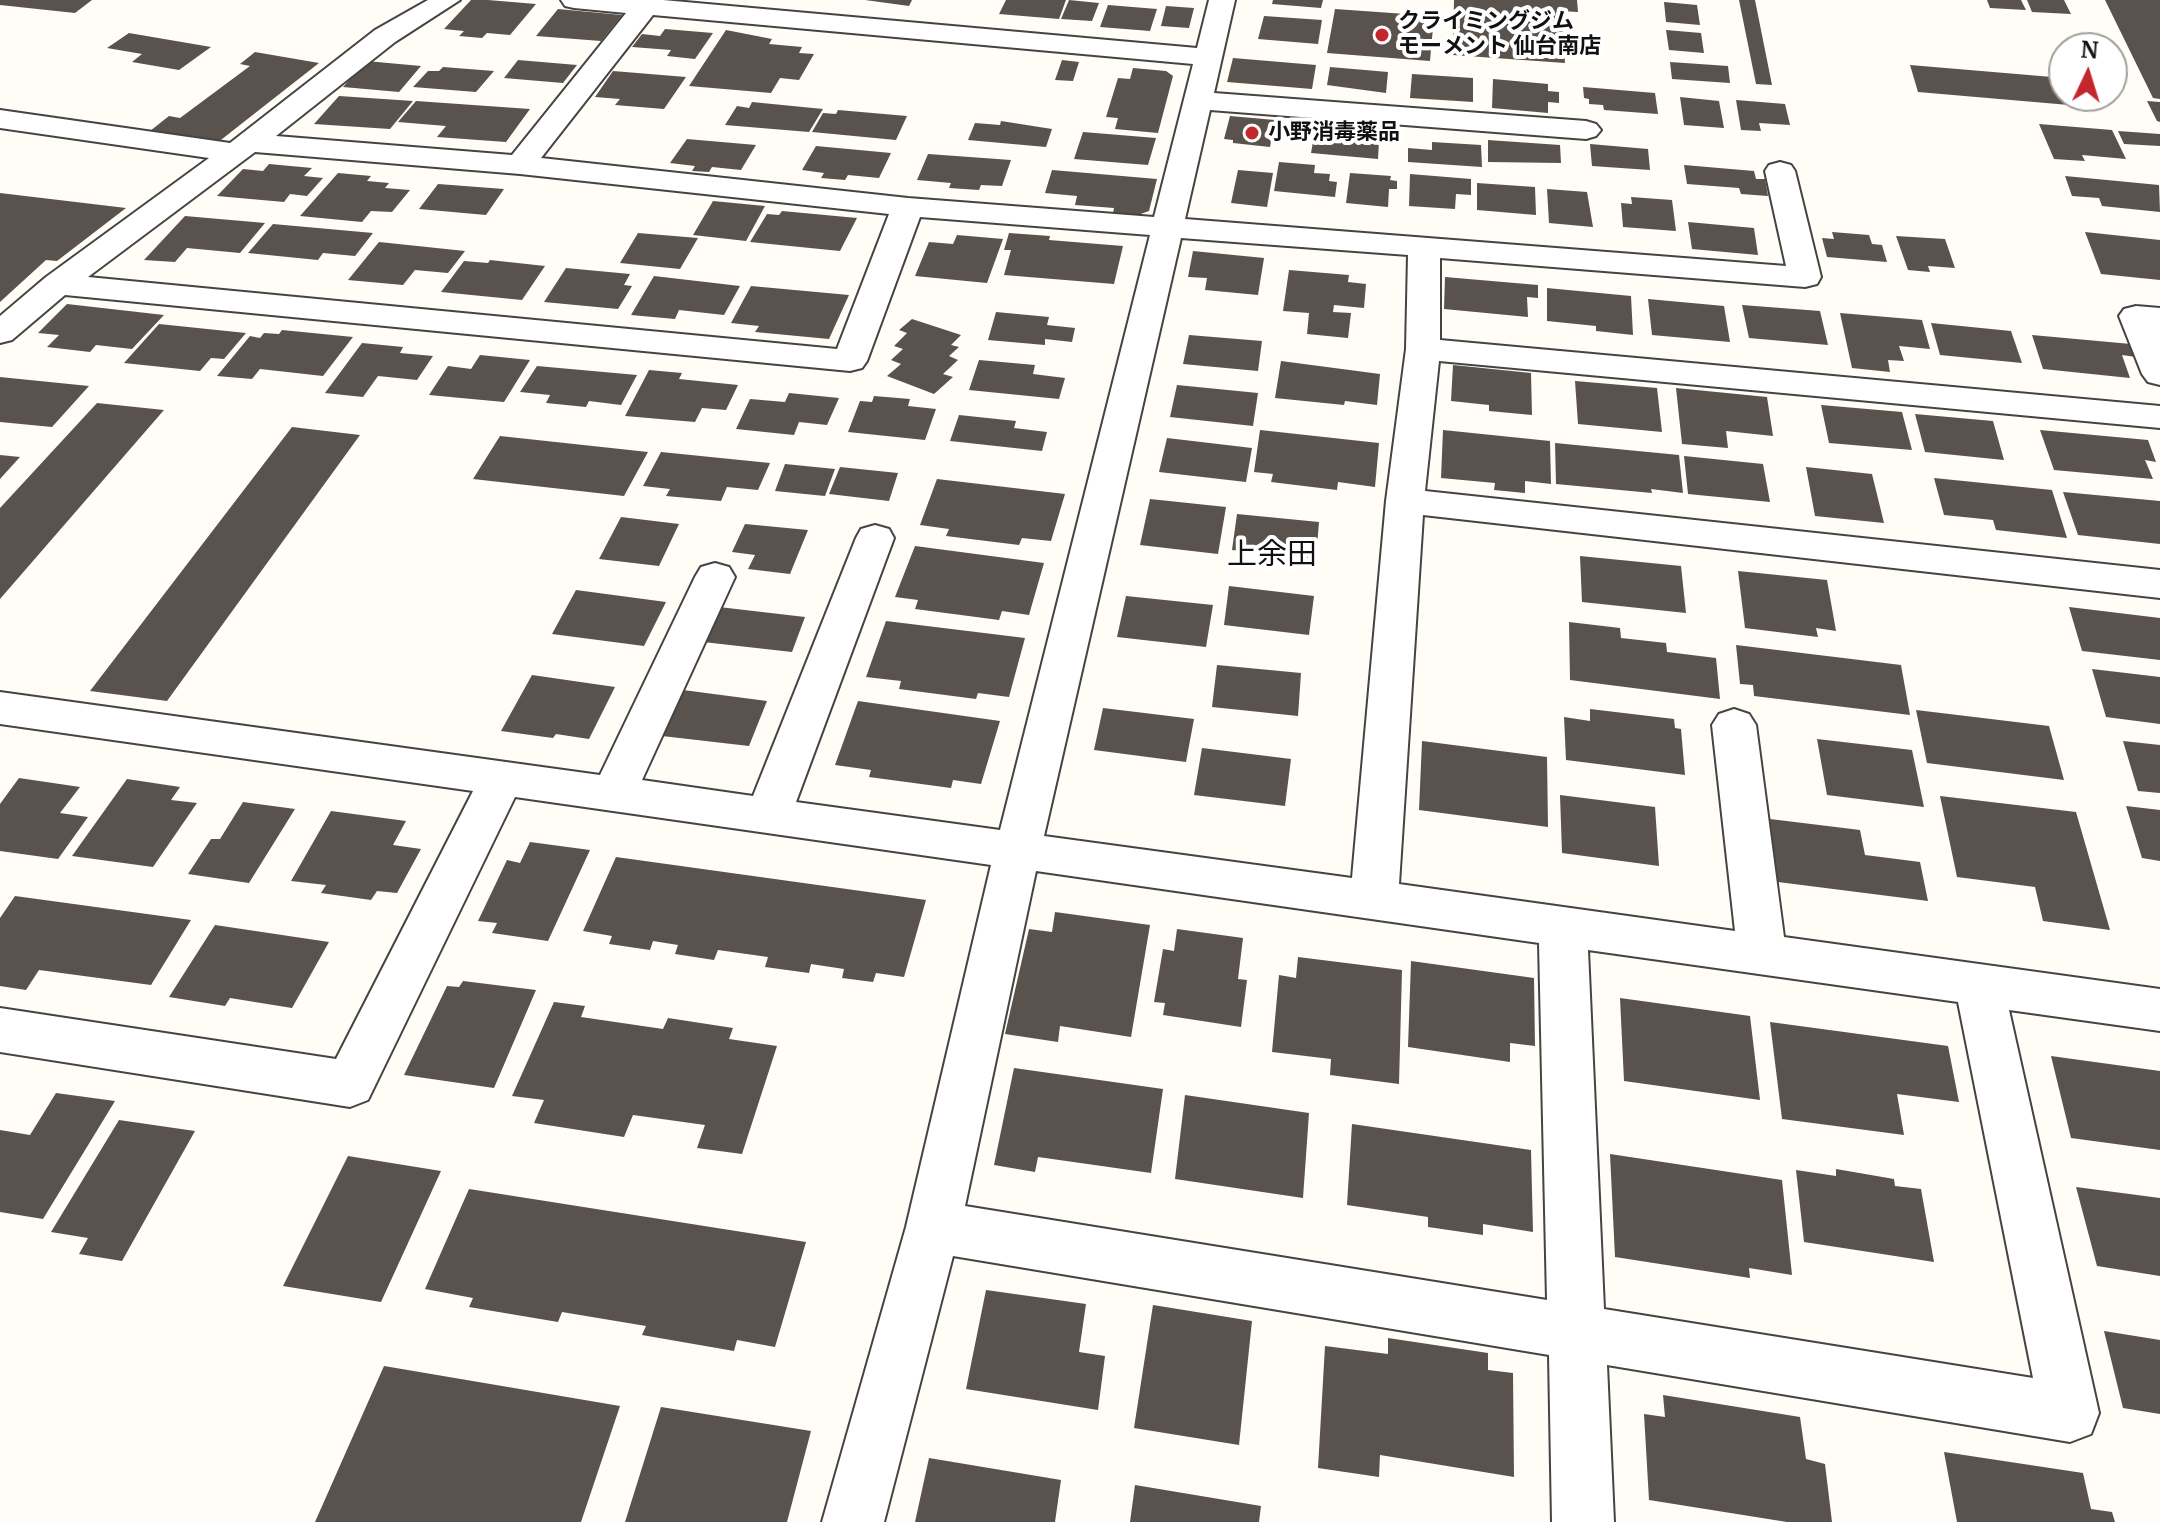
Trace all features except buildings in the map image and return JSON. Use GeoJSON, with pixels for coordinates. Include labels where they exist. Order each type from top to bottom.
{"type":"FeatureCollection","features":[{"type":"Feature","properties":{"kind":"street"},"geometry":{"type":"LineString","coordinates":[[0,333],[58,284],[243,148],[385,36],[447,0]]}},
{"type":"Feature","properties":{"kind":"street"},"geometry":{"type":"LineString","coordinates":[[574,0],[1206,57]]}},
{"type":"Feature","properties":{"kind":"street"},"geometry":{"type":"LineString","coordinates":[[853,1522],[933,1227],[1018,850],[1222,0]]}},
{"type":"Feature","properties":{"kind":"street"},"geometry":{"type":"LineString","coordinates":[[520,165],[645,7]]}},
{"type":"Feature","properties":{"kind":"street"},"geometry":{"type":"LineString","coordinates":[[1197,100],[1586,130]]}},
{"type":"Feature","properties":{"kind":"street"},"geometry":{"type":"LineString","coordinates":[[0,119],[243,148],[520,165],[908,207],[1805,277],[1780,171]]}},
{"type":"Feature","properties":{"kind":"street"},"geometry":{"type":"LineString","coordinates":[[58,284],[850,361],[908,207]]}},
{"type":"Feature","properties":{"kind":"street"},"geometry":{"type":"LineString","coordinates":[[1374,900],[1405,501],[1423,349],[1424,247]]}},
{"type":"Feature","properties":{"kind":"street"},"geometry":{"type":"LineString","coordinates":[[2160,318],[2136,316],[2160,374]]}},
{"type":"Feature","properties":{"kind":"street"},"geometry":{"type":"LineString","coordinates":[[1423,349],[2160,417]]}},
{"type":"Feature","properties":{"kind":"street"},"geometry":{"type":"LineString","coordinates":[[1405,501],[2160,584]]}},
{"type":"Feature","properties":{"kind":"street"},"geometry":{"type":"LineString","coordinates":[[768,815],[875,538]]}},
{"type":"Feature","properties":{"kind":"street"},"geometry":{"type":"LineString","coordinates":[[614,793],[715,577]]}},
{"type":"Feature","properties":{"kind":"street"},"geometry":{"type":"LineString","coordinates":[[0,708],[2160,1010]]}},
{"type":"Feature","properties":{"kind":"street"},"geometry":{"type":"LineString","coordinates":[[1734,725],[1762,954]]}},
{"type":"Feature","properties":{"kind":"street"},"geometry":{"type":"LineString","coordinates":[[0,1030],[350,1084],[502,778]]}},
{"type":"Feature","properties":{"kind":"street"},"geometry":{"type":"LineString","coordinates":[[1563,926],[1583,1522]]}},
{"type":"Feature","properties":{"kind":"street"},"geometry":{"type":"LineString","coordinates":[[933,1227],[2070,1413],[1979,985]]}},
{"type":"Feature","properties":{"kind":"place","name":"クライミングジム モーメント 仙台南店"},"geometry":{"type":"Point","coordinates":[1382,35]}},
{"type":"Feature","properties":{"kind":"place","name":"小野消毒薬品"},"geometry":{"type":"Point","coordinates":[1252,133]}},
{"type":"Feature","properties":{"kind":"district","name":"上余田"},"geometry":{"type":"Point","coordinates":[1272,556]}}]}
